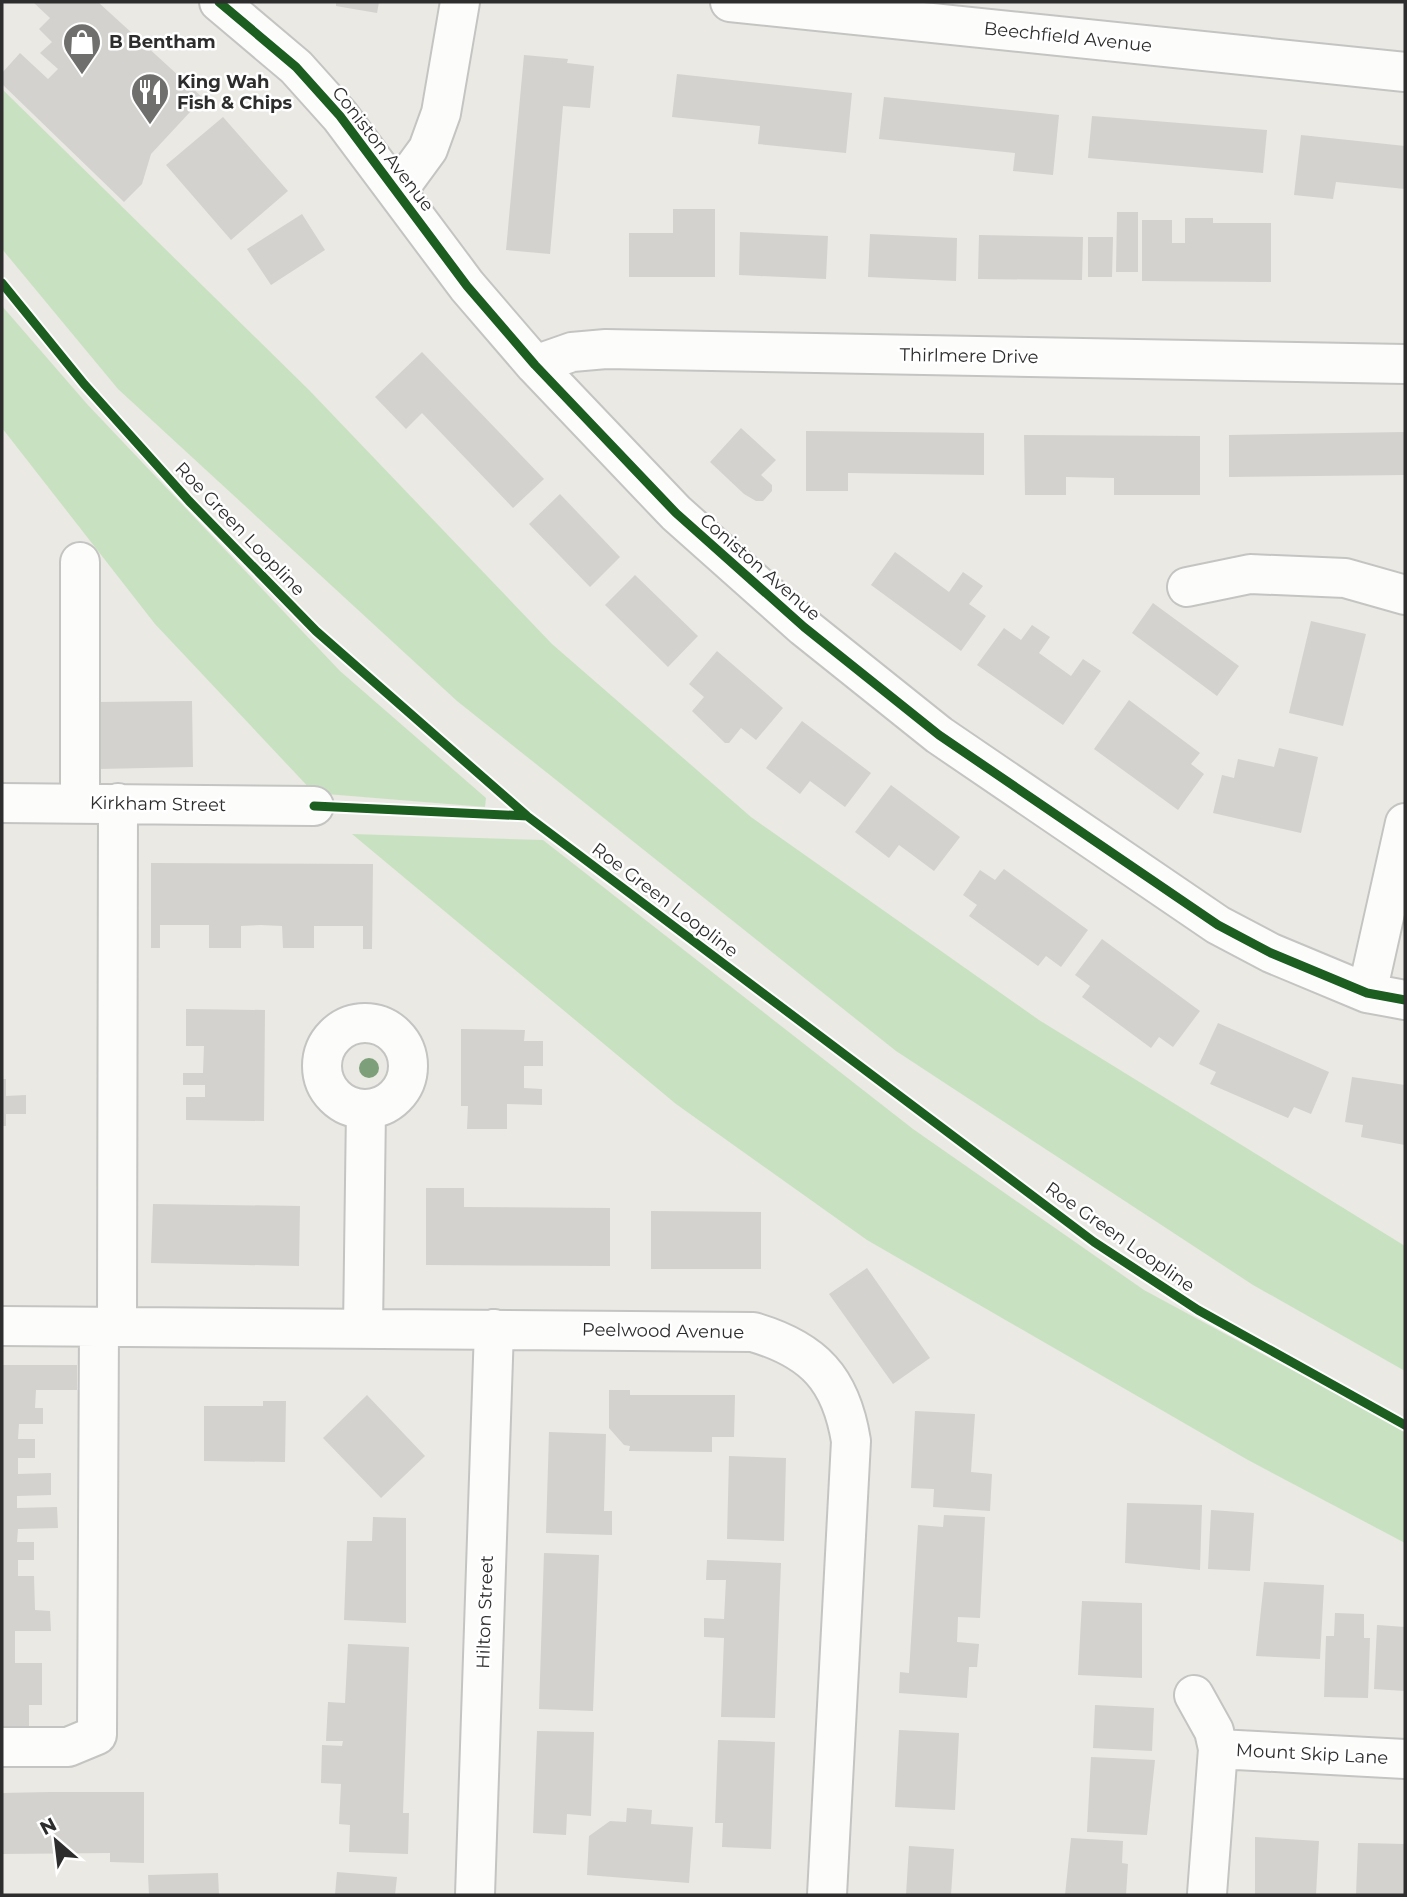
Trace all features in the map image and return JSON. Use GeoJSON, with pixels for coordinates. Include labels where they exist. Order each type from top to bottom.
{"type":"FeatureCollection","features":[{"type":"Feature","properties":{"kind":"street"},"geometry":{"type":"LineString","coordinates":[[398,190],[428,149],[441,113],[460,2]]}},
{"type":"Feature","properties":{"kind":"street","name":"Beechfield Avenue"},"geometry":{"type":"LineString","coordinates":[[730,2],[1405,72]]}},
{"type":"Feature","properties":{"kind":"street","name":"Coniston Avenue"},"geometry":{"type":"LineString","coordinates":[[232,6],[296,67],[340,116],[398,190],[467,286],[535,365],[676,513],[804,627],[939,734],[1218,925],[1271,953],[1367,993],[1405,1000]]}},
{"type":"Feature","properties":{"kind":"street","name":"Thirlmere Drive"},"geometry":{"type":"LineString","coordinates":[[535,365],[572,352],[606,349],[1405,364]]}},
{"type":"Feature","properties":{"kind":"street"},"geometry":{"type":"LineString","coordinates":[[2,1747],[68,1747],[97,1735],[108,1327],[99,803],[80,562]]}},
{"type":"Feature","properties":{"kind":"street"},"geometry":{"type":"LineString","coordinates":[[1186,587],[1250,574],[1345,578],[1405,595]]}},
{"type":"Feature","properties":{"kind":"street","name":"Kirkham Street"},"geometry":{"type":"LineString","coordinates":[[2,803],[314,806]]}},
{"type":"Feature","properties":{"kind":"street"},"geometry":{"type":"LineString","coordinates":[[1367,993],[1405,823]]}},
{"type":"Feature","properties":{"kind":"street"},"geometry":{"type":"LineString","coordinates":[[363,1329],[366,1109]]}},
{"type":"Feature","properties":{"kind":"street","name":"Peelwood Avenue"},"geometry":{"type":"LineString","coordinates":[[2,1326],[753,1332],[794,1349],[817,1365],[833,1386],[846,1409],[851,1441],[827,1895]]}},
{"type":"Feature","properties":{"kind":"street","name":"Hilton Street"},"geometry":{"type":"LineString","coordinates":[[475,1895],[494,1329]]}},
{"type":"Feature","properties":{"kind":"street","name":"Mount Skip Lane"},"geometry":{"type":"LineString","coordinates":[[1195,1695],[1214,1731],[1218,1749],[1207,1894]]}},
{"type":"Feature","properties":{"kind":"street","name":"Mount Skip Lane"},"geometry":{"type":"LineString","coordinates":[[1218,1749],[1405,1759]]}},
{"type":"Feature","properties":{"kind":"green space"},"geometry":{"type":"Polygon","coordinates":[[[2,89],[309,390],[552,644],[751,817],[1039,1020],[1405,1246],[1405,1371],[1253,1285],[896,1051],[457,701],[118,389],[2,249],[2,89]]]}},
{"type":"Feature","properties":{"kind":"green space"},"geometry":{"type":"Polygon","coordinates":[[[2,306],[87,404],[340,671],[486,798],[485,807],[314,793],[155,624],[2,428],[2,306]]]}},
{"type":"Feature","properties":{"kind":"green space"},"geometry":{"type":"Polygon","coordinates":[[[352,834],[543,840],[913,1129],[1144,1290],[1405,1431],[1405,1543],[1248,1460],[867,1240],[676,1104],[352,834]]]}},
{"type":"Feature","properties":{"kind":"building"},"geometry":{"type":"Polygon","coordinates":[[[33,2],[98,2],[203,98],[151,154],[142,184],[124,202],[2,84],[2,73],[20,53],[48,79],[58,69],[40,53],[52,42],[39,29],[50,18],[33,2]]]}},
{"type":"Feature","properties":{"kind":"building"},"geometry":{"type":"Polygon","coordinates":[[[336,2],[379,2],[377,13],[336,6],[336,2]]]}},
{"type":"Feature","properties":{"kind":"building"},"geometry":{"type":"Polygon","coordinates":[[[524,55],[568,59],[567,63],[594,66],[590,108],[563,106],[550,254],[506,250],[524,55]]]}},
{"type":"Feature","properties":{"kind":"building"},"geometry":{"type":"Polygon","coordinates":[[[677,74],[852,93],[846,153],[758,144],[760,126],[672,117],[677,74]]]}},
{"type":"Feature","properties":{"kind":"building"},"geometry":{"type":"Polygon","coordinates":[[[884,97],[1059,115],[1053,175],[1013,171],[1015,153],[879,139],[884,97]]]}},
{"type":"Feature","properties":{"kind":"building"},"geometry":{"type":"Polygon","coordinates":[[[1092,116],[1267,130],[1263,173],[1088,158],[1092,116]]]}},
{"type":"Feature","properties":{"kind":"building"},"geometry":{"type":"Polygon","coordinates":[[[223,117],[288,191],[231,240],[166,165],[223,117]]]}},
{"type":"Feature","properties":{"kind":"building"},"geometry":{"type":"Polygon","coordinates":[[[1301,135],[1405,146],[1405,189],[1336,182],[1333,199],[1294,195],[1301,135]]]}},
{"type":"Feature","properties":{"kind":"building"},"geometry":{"type":"Polygon","coordinates":[[[673,209],[715,209],[715,277],[629,277],[629,233],[673,233],[673,209]]]}},
{"type":"Feature","properties":{"kind":"building"},"geometry":{"type":"Polygon","coordinates":[[[1117,212],[1138,212],[1138,272],[1116,272],[1117,212]]]}},
{"type":"Feature","properties":{"kind":"building"},"geometry":{"type":"Polygon","coordinates":[[[302,214],[325,250],[271,285],[247,249],[302,214]]]}},
{"type":"Feature","properties":{"kind":"building"},"geometry":{"type":"Polygon","coordinates":[[[1185,218],[1213,218],[1213,223],[1271,223],[1271,282],[1142,281],[1142,220],[1172,220],[1172,243],[1185,243],[1185,218]]]}},
{"type":"Feature","properties":{"kind":"building"},"geometry":{"type":"Polygon","coordinates":[[[740,232],[828,236],[826,279],[739,275],[740,232]]]}},
{"type":"Feature","properties":{"kind":"building"},"geometry":{"type":"Polygon","coordinates":[[[870,234],[957,238],[956,281],[868,277],[870,234]]]}},
{"type":"Feature","properties":{"kind":"building"},"geometry":{"type":"Polygon","coordinates":[[[979,235],[1083,237],[1082,280],[978,279],[979,235]]]}},
{"type":"Feature","properties":{"kind":"building"},"geometry":{"type":"Polygon","coordinates":[[[1088,237],[1113,237],[1112,277],[1088,277],[1088,237]]]}},
{"type":"Feature","properties":{"kind":"building"},"geometry":{"type":"Polygon","coordinates":[[[422,352],[544,479],[513,508],[422,413],[406,429],[375,397],[422,352]]]}},
{"type":"Feature","properties":{"kind":"building"},"geometry":{"type":"Polygon","coordinates":[[[741,428],[776,460],[761,475],[772,485],[772,491],[763,501],[756,501],[744,494],[710,462],[741,428]]]}},
{"type":"Feature","properties":{"kind":"building"},"geometry":{"type":"Polygon","coordinates":[[[806,431],[984,433],[984,475],[848,473],[848,491],[806,491],[806,431]]]}},
{"type":"Feature","properties":{"kind":"building"},"geometry":{"type":"Polygon","coordinates":[[[1404,432],[1405,475],[1229,477],[1229,435],[1404,432]]]}},
{"type":"Feature","properties":{"kind":"building"},"geometry":{"type":"Polygon","coordinates":[[[1024,435],[1200,436],[1200,495],[1114,495],[1114,478],[1066,477],[1066,495],[1025,495],[1024,435]]]}},
{"type":"Feature","properties":{"kind":"building"},"geometry":{"type":"Polygon","coordinates":[[[560,494],[620,557],[590,587],[529,524],[560,494]]]}},
{"type":"Feature","properties":{"kind":"building"},"geometry":{"type":"Polygon","coordinates":[[[895,552],[949,592],[963,572],[983,586],[969,604],[986,616],[961,651],[871,585],[895,552]]]}},
{"type":"Feature","properties":{"kind":"building"},"geometry":{"type":"Polygon","coordinates":[[[635,575],[698,636],[668,667],[605,605],[635,575]]]}},
{"type":"Feature","properties":{"kind":"building"},"geometry":{"type":"Polygon","coordinates":[[[1153,603],[1239,666],[1217,696],[1132,633],[1153,603]]]}},
{"type":"Feature","properties":{"kind":"building"},"geometry":{"type":"Polygon","coordinates":[[[1311,621],[1366,634],[1343,726],[1289,713],[1311,621]]]}},
{"type":"Feature","properties":{"kind":"building"},"geometry":{"type":"Polygon","coordinates":[[[1032,625],[1050,637],[1039,653],[1071,676],[1083,659],[1101,671],[1063,725],[977,665],[1004,628],[1021,640],[1032,625]]]}},
{"type":"Feature","properties":{"kind":"building"},"geometry":{"type":"Polygon","coordinates":[[[717,651],[783,708],[756,740],[741,728],[729,743],[725,743],[692,711],[704,697],[689,684],[717,651]]]}},
{"type":"Feature","properties":{"kind":"building"},"geometry":{"type":"Polygon","coordinates":[[[1129,700],[1200,753],[1191,764],[1204,774],[1178,810],[1094,749],[1129,700]]]}},
{"type":"Feature","properties":{"kind":"building"},"geometry":{"type":"Polygon","coordinates":[[[192,701],[193,767],[98,769],[97,702],[192,701]]]}},
{"type":"Feature","properties":{"kind":"building"},"geometry":{"type":"Polygon","coordinates":[[[802,721],[871,773],[845,807],[810,781],[800,794],[766,768],[802,721]]]}},
{"type":"Feature","properties":{"kind":"building"},"geometry":{"type":"Polygon","coordinates":[[[1279,748],[1318,757],[1301,833],[1213,813],[1222,775],[1234,778],[1238,759],[1274,767],[1279,748]]]}},
{"type":"Feature","properties":{"kind":"building"},"geometry":{"type":"Polygon","coordinates":[[[891,785],[960,837],[934,871],[899,845],[889,858],[855,832],[891,785]]]}},
{"type":"Feature","properties":{"kind":"building"},"geometry":{"type":"Polygon","coordinates":[[[151,863],[373,864],[372,949],[363,949],[363,926],[314,926],[314,948],[283,948],[282,926],[261,925],[241,926],[241,948],[209,948],[209,925],[160,925],[160,948],[151,948],[151,863]]]}},
{"type":"Feature","properties":{"kind":"building"},"geometry":{"type":"Polygon","coordinates":[[[1004,869],[1088,930],[1061,967],[1046,956],[1038,966],[969,916],[977,905],[963,895],[980,870],[995,880],[1004,869]]]}},
{"type":"Feature","properties":{"kind":"building"},"geometry":{"type":"Polygon","coordinates":[[[1102,939],[1200,1011],[1173,1047],[1159,1037],[1151,1048],[1082,997],[1090,986],[1075,975],[1102,939]]]}},
{"type":"Feature","properties":{"kind":"building"},"geometry":{"type":"Polygon","coordinates":[[[186,1009],[265,1010],[264,1121],[186,1120],[186,1097],[205,1097],[205,1085],[183,1085],[183,1073],[203,1073],[204,1046],[186,1046],[186,1009]]]}},
{"type":"Feature","properties":{"kind":"building"},"geometry":{"type":"Polygon","coordinates":[[[1218,1023],[1329,1072],[1311,1114],[1294,1107],[1288,1118],[1210,1084],[1216,1072],[1199,1064],[1218,1023]]]}},
{"type":"Feature","properties":{"kind":"building"},"geometry":{"type":"Polygon","coordinates":[[[461,1029],[525,1030],[524,1041],[543,1041],[543,1066],[524,1066],[524,1088],[542,1089],[542,1105],[507,1104],[507,1129],[467,1129],[468,1106],[461,1106],[461,1029]]]}},
{"type":"Feature","properties":{"kind":"building"},"geometry":{"type":"Polygon","coordinates":[[[1352,1077],[1405,1085],[1405,1145],[1361,1137],[1363,1125],[1345,1122],[1352,1077]]]}},
{"type":"Feature","properties":{"kind":"building"},"geometry":{"type":"Polygon","coordinates":[[[2,1079],[6,1079],[6,1096],[26,1095],[26,1114],[6,1114],[6,1126],[2,1126],[2,1079]]]}},
{"type":"Feature","properties":{"kind":"building"},"geometry":{"type":"Polygon","coordinates":[[[426,1188],[464,1188],[464,1207],[610,1208],[610,1266],[426,1265],[426,1188]]]}},
{"type":"Feature","properties":{"kind":"building"},"geometry":{"type":"Polygon","coordinates":[[[153,1204],[300,1206],[299,1266],[151,1263],[153,1204]]]}},
{"type":"Feature","properties":{"kind":"building"},"geometry":{"type":"Polygon","coordinates":[[[651,1211],[761,1212],[761,1269],[651,1269],[651,1211]]]}},
{"type":"Feature","properties":{"kind":"building"},"geometry":{"type":"Polygon","coordinates":[[[867,1268],[930,1358],[893,1384],[829,1294],[867,1268]]]}},
{"type":"Feature","properties":{"kind":"building"},"geometry":{"type":"Polygon","coordinates":[[[2,1365],[77,1365],[77,1390],[36,1390],[35,1408],[43,1408],[43,1424],[19,1424],[18,1439],[35,1439],[35,1458],[18,1458],[18,1474],[51,1473],[51,1495],[17,1496],[17,1508],[57,1507],[58,1528],[18,1529],[17,1542],[34,1542],[34,1560],[18,1560],[18,1576],[34,1576],[35,1610],[50,1611],[51,1631],[15,1631],[15,1663],[42,1663],[42,1705],[29,1705],[29,1731],[2,1731],[2,1365]]]}},
{"type":"Feature","properties":{"kind":"building"},"geometry":{"type":"Polygon","coordinates":[[[609,1390],[630,1390],[630,1395],[735,1395],[734,1437],[712,1437],[712,1452],[629,1451],[630,1446],[624,1445],[609,1428],[609,1390]]]}},
{"type":"Feature","properties":{"kind":"building"},"geometry":{"type":"Polygon","coordinates":[[[367,1395],[425,1456],[381,1498],[323,1438],[367,1395]]]}},
{"type":"Feature","properties":{"kind":"building"},"geometry":{"type":"Polygon","coordinates":[[[263,1401],[286,1401],[285,1462],[204,1461],[204,1406],[263,1406],[263,1401]]]}},
{"type":"Feature","properties":{"kind":"building"},"geometry":{"type":"Polygon","coordinates":[[[915,1411],[975,1414],[971,1472],[992,1474],[990,1511],[933,1507],[934,1489],[911,1488],[915,1411]]]}},
{"type":"Feature","properties":{"kind":"building"},"geometry":{"type":"Polygon","coordinates":[[[549,1432],[606,1434],[604,1511],[612,1511],[612,1535],[546,1533],[549,1432]]]}},
{"type":"Feature","properties":{"kind":"building"},"geometry":{"type":"Polygon","coordinates":[[[729,1456],[786,1458],[784,1541],[727,1539],[729,1456]]]}},
{"type":"Feature","properties":{"kind":"building"},"geometry":{"type":"Polygon","coordinates":[[[1127,1503],[1202,1505],[1200,1570],[1125,1563],[1127,1503]]]}},
{"type":"Feature","properties":{"kind":"building"},"geometry":{"type":"Polygon","coordinates":[[[1211,1510],[1254,1513],[1250,1571],[1208,1569],[1211,1510]]]}},
{"type":"Feature","properties":{"kind":"building"},"geometry":{"type":"Polygon","coordinates":[[[944,1515],[985,1517],[980,1618],[958,1617],[957,1642],[979,1644],[977,1667],[969,1667],[967,1698],[899,1693],[900,1672],[909,1673],[918,1525],[943,1527],[944,1515]]]}},
{"type":"Feature","properties":{"kind":"building"},"geometry":{"type":"Polygon","coordinates":[[[373,1517],[406,1518],[406,1623],[344,1620],[347,1541],[372,1541],[373,1517]]]}},
{"type":"Feature","properties":{"kind":"building"},"geometry":{"type":"Polygon","coordinates":[[[544,1553],[599,1555],[593,1711],[539,1709],[544,1553]]]}},
{"type":"Feature","properties":{"kind":"building"},"geometry":{"type":"Polygon","coordinates":[[[707,1560],[781,1563],[775,1718],[721,1717],[724,1638],[704,1637],[704,1618],[724,1619],[726,1580],[706,1580],[707,1560]]]}},
{"type":"Feature","properties":{"kind":"building"},"geometry":{"type":"Polygon","coordinates":[[[1264,1582],[1324,1585],[1320,1659],[1256,1656],[1264,1582]]]}},
{"type":"Feature","properties":{"kind":"building"},"geometry":{"type":"Polygon","coordinates":[[[1082,1601],[1142,1603],[1142,1678],[1078,1675],[1082,1601]]]}},
{"type":"Feature","properties":{"kind":"building"},"geometry":{"type":"Polygon","coordinates":[[[1335,1613],[1364,1614],[1364,1638],[1370,1638],[1368,1698],[1324,1697],[1326,1636],[1334,1636],[1335,1613]]]}},
{"type":"Feature","properties":{"kind":"building"},"geometry":{"type":"Polygon","coordinates":[[[1377,1625],[1405,1627],[1405,1691],[1374,1689],[1377,1625]]]}},
{"type":"Feature","properties":{"kind":"building"},"geometry":{"type":"Polygon","coordinates":[[[348,1644],[409,1647],[403,1813],[409,1813],[408,1854],[349,1852],[350,1825],[339,1824],[341,1784],[321,1783],[322,1745],[342,1746],[343,1741],[326,1741],[328,1702],[345,1703],[348,1644]]]}},
{"type":"Feature","properties":{"kind":"building"},"geometry":{"type":"Polygon","coordinates":[[[1095,1705],[1154,1708],[1152,1751],[1093,1748],[1095,1705]]]}},
{"type":"Feature","properties":{"kind":"building"},"geometry":{"type":"Polygon","coordinates":[[[899,1730],[959,1733],[955,1810],[895,1807],[899,1730]]]}},
{"type":"Feature","properties":{"kind":"building"},"geometry":{"type":"Polygon","coordinates":[[[537,1731],[594,1732],[591,1816],[567,1814],[566,1835],[533,1833],[537,1731]]]}},
{"type":"Feature","properties":{"kind":"building"},"geometry":{"type":"Polygon","coordinates":[[[718,1740],[775,1742],[771,1849],[722,1847],[723,1823],[715,1823],[718,1740]]]}},
{"type":"Feature","properties":{"kind":"building"},"geometry":{"type":"Polygon","coordinates":[[[1091,1757],[1155,1760],[1147,1835],[1087,1832],[1091,1757]]]}},
{"type":"Feature","properties":{"kind":"building"},"geometry":{"type":"Polygon","coordinates":[[[144,1792],[144,1863],[110,1862],[110,1853],[2,1854],[2,1793],[144,1792]]]}},
{"type":"Feature","properties":{"kind":"building"},"geometry":{"type":"Polygon","coordinates":[[[627,1808],[652,1810],[651,1824],[693,1827],[689,1883],[587,1875],[589,1836],[610,1821],[626,1822],[627,1808]]]}},
{"type":"Feature","properties":{"kind":"building"},"geometry":{"type":"Polygon","coordinates":[[[1255,1837],[1319,1841],[1316,1895],[1255,1895],[1255,1837]]]}},
{"type":"Feature","properties":{"kind":"building"},"geometry":{"type":"Polygon","coordinates":[[[1071,1838],[1123,1841],[1122,1863],[1128,1864],[1126,1895],[1065,1895],[1071,1838]]]}},
{"type":"Feature","properties":{"kind":"building"},"geometry":{"type":"Polygon","coordinates":[[[1358,1843],[1405,1844],[1405,1895],[1356,1895],[1358,1843]]]}},
{"type":"Feature","properties":{"kind":"building"},"geometry":{"type":"Polygon","coordinates":[[[909,1846],[954,1849],[951,1895],[906,1895],[909,1846]]]}},
{"type":"Feature","properties":{"kind":"building"},"geometry":{"type":"Polygon","coordinates":[[[337,1872],[397,1877],[395,1895],[335,1895],[337,1872]]]}},
{"type":"Feature","properties":{"kind":"building"},"geometry":{"type":"Polygon","coordinates":[[[218,1873],[219,1895],[149,1895],[148,1875],[218,1873]]]}},
{"type":"Feature","properties":{"kind":"cycle path"},"geometry":{"type":"LineString","coordinates":[[219,2],[296,67],[340,116],[467,286],[535,365],[676,513],[804,627],[939,735],[1218,925],[1271,953],[1367,993],[1405,1000]]}},
{"type":"Feature","properties":{"kind":"cycle path","name":"Roe Green Loopline"},"geometry":{"type":"LineString","coordinates":[[2,283],[84,384],[189,501],[316,631],[527,816],[1094,1242],[1198,1310],[1405,1425]]}},
{"type":"Feature","properties":{"kind":"cycle path"},"geometry":{"type":"LineString","coordinates":[[314,806],[527,816]]}},
{"type":"Feature","properties":{"kind":"place","name":"B Bentham"},"geometry":{"type":"Point","coordinates":[82,76]}},
{"type":"Feature","properties":{"kind":"place","name":"King Wah Fish & Chips"},"geometry":{"type":"Point","coordinates":[150,126]}}]}
